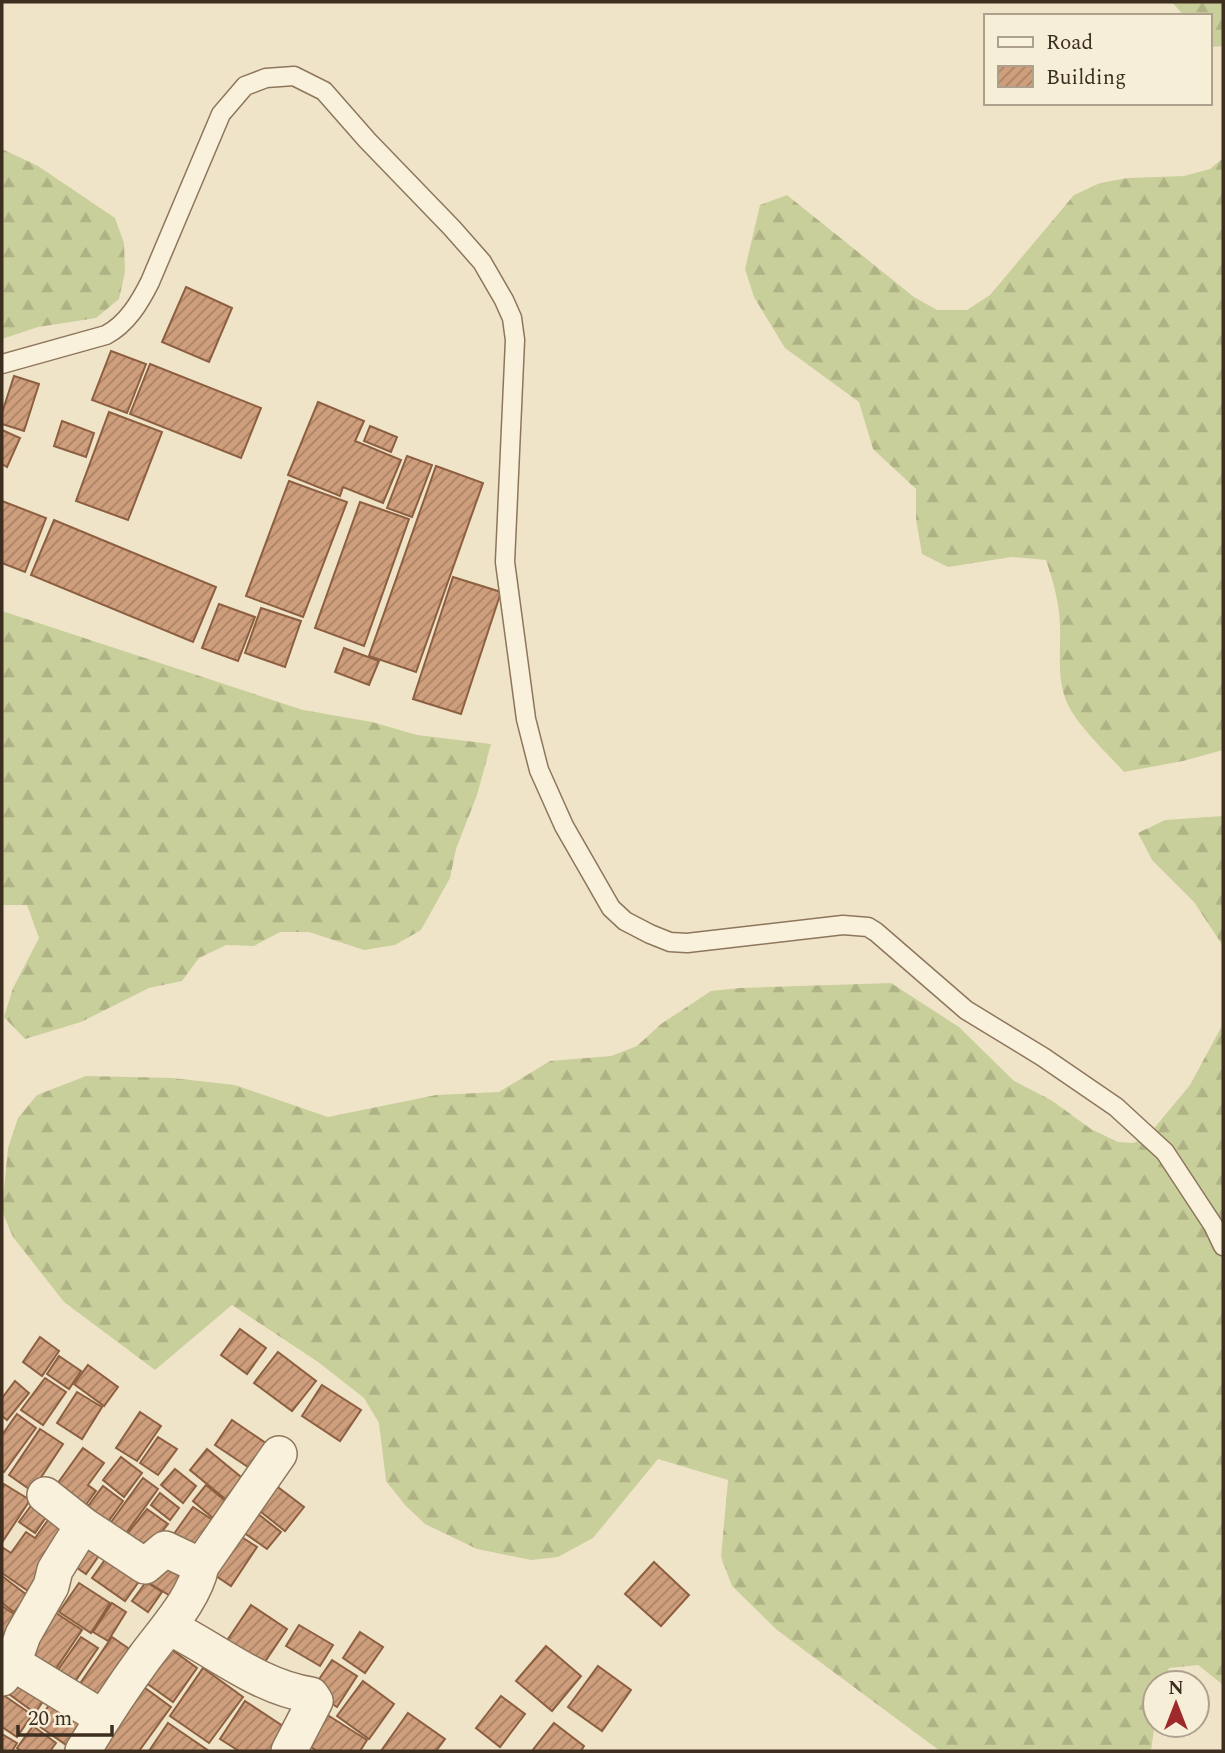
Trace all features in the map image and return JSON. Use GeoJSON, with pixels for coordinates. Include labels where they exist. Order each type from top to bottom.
{"type":"FeatureCollection","features":[{"type":"Feature","properties":{"kind":"street"},"geometry":{"type":"LineString","coordinates":[[83,1751],[146,1656],[169,1627],[199,1580],[201,1566],[279,1454]]}},
{"type":"Feature","properties":{"kind":"street"},"geometry":{"type":"LineString","coordinates":[[45,1495],[83,1525],[145,1566],[165,1549],[201,1566]]}},
{"type":"Feature","properties":{"kind":"street"},"geometry":{"type":"LineString","coordinates":[[83,1525],[55,1570],[51,1586],[7,1670],[103,1718]]}},
{"type":"Feature","properties":{"kind":"street"},"geometry":{"type":"LineString","coordinates":[[169,1627],[235,1666],[311,1695],[315,1701],[289,1751]]}},
{"type":"Feature","properties":{"kind":"lane"},"geometry":{"type":"LineString","coordinates":[[2,364],[106,335],[115,331],[138,305],[221,114],[245,86],[266,78],[294,76],[324,91],[482,262],[512,318],[515,341],[505,562],[526,719],[539,770],[559,815],[611,908],[625,921],[670,942],[687,943],[843,925],[868,927],[966,1010],[1043,1057],[1116,1107],[1165,1152],[1213,1225],[1223,1246]]}},
{"type":"Feature","properties":{"kind":"green space"},"geometry":{"type":"Polygon","coordinates":[[[1172,2],[1223,2],[1223,46],[1211,46],[1211,14],[1182,14],[1172,2]]]}},
{"type":"Feature","properties":{"kind":"green space"},"geometry":{"type":"Polygon","coordinates":[[[2,149],[38,166],[115,218],[124,243],[125,272],[119,299],[96,318],[38,327],[2,339],[2,149]]]}},
{"type":"Feature","properties":{"kind":"green space"},"geometry":{"type":"Polygon","coordinates":[[[1223,158],[1223,750],[1124,772],[1094,740],[1068,705],[1061,682],[1058,606],[1046,560],[1012,557],[948,567],[922,554],[916,519],[916,489],[873,449],[859,402],[785,348],[754,297],[745,269],[760,205],[787,195],[914,297],[937,310],[967,310],[990,295],[1074,195],[1100,183],[1128,178],[1184,176],[1210,169],[1223,158]]]}},
{"type":"Feature","properties":{"kind":"green space"},"geometry":{"type":"Polygon","coordinates":[[[2,611],[303,710],[372,722],[417,735],[491,744],[477,795],[456,849],[450,878],[421,930],[395,945],[364,950],[309,932],[280,932],[254,946],[226,945],[199,958],[182,981],[149,988],[81,1022],[25,1039],[4,1017],[13,988],[39,938],[27,905],[2,905],[2,611]]]}},
{"type":"Feature","properties":{"kind":"green space"},"geometry":{"type":"Polygon","coordinates":[[[1223,816],[1223,946],[1194,902],[1152,860],[1138,833],[1165,820],[1223,816]]]}},
{"type":"Feature","properties":{"kind":"green space"},"geometry":{"type":"Polygon","coordinates":[[[891,983],[959,1027],[1014,1081],[1051,1100],[1091,1129],[1118,1142],[1133,1143],[1146,1138],[1190,1085],[1223,1024],[1223,1685],[1211,1675],[1211,1669],[1203,1669],[1198,1665],[1141,1669],[1141,1739],[1153,1739],[1151,1751],[940,1751],[777,1630],[732,1586],[721,1557],[728,1480],[658,1459],[593,1538],[558,1557],[531,1560],[477,1549],[425,1524],[405,1505],[386,1481],[379,1423],[364,1398],[318,1362],[232,1305],[155,1370],[64,1302],[13,1237],[2,1211],[8,1148],[18,1118],[37,1095],[86,1076],[172,1078],[235,1085],[328,1117],[436,1095],[499,1092],[550,1061],[611,1056],[637,1046],[661,1024],[711,991],[891,983]]]}},
{"type":"Feature","properties":{"kind":"building"},"geometry":{"type":"Polygon","coordinates":[[[186,287],[232,308],[209,362],[162,342],[186,287]]]}},
{"type":"Feature","properties":{"kind":"building"},"geometry":{"type":"Polygon","coordinates":[[[111,351],[146,364],[127,413],[92,400],[111,351]]]}},
{"type":"Feature","properties":{"kind":"building"},"geometry":{"type":"Polygon","coordinates":[[[150,364],[261,408],[241,458],[130,414],[150,364]]]}},
{"type":"Feature","properties":{"kind":"building"},"geometry":{"type":"Polygon","coordinates":[[[14,376],[39,384],[24,431],[2,424],[2,413],[14,376]]]}},
{"type":"Feature","properties":{"kind":"building"},"geometry":{"type":"Polygon","coordinates":[[[318,402],[364,421],[355,441],[401,460],[383,503],[343,487],[340,496],[288,475],[318,402]]]}},
{"type":"Feature","properties":{"kind":"building"},"geometry":{"type":"Polygon","coordinates":[[[109,412],[162,432],[128,520],[76,501],[109,412]]]}},
{"type":"Feature","properties":{"kind":"building"},"geometry":{"type":"Polygon","coordinates":[[[62,421],[94,433],[86,457],[54,446],[62,421]]]}},
{"type":"Feature","properties":{"kind":"building"},"geometry":{"type":"Polygon","coordinates":[[[370,426],[397,437],[391,452],[364,441],[370,426]]]}},
{"type":"Feature","properties":{"kind":"building"},"geometry":{"type":"Polygon","coordinates":[[[2,430],[20,438],[7,467],[2,464],[2,430]]]}},
{"type":"Feature","properties":{"kind":"building"},"geometry":{"type":"Polygon","coordinates":[[[407,456],[432,465],[412,517],[387,508],[407,456]]]}},
{"type":"Feature","properties":{"kind":"building"},"geometry":{"type":"Polygon","coordinates":[[[436,466],[483,483],[416,672],[369,656],[436,466]]]}},
{"type":"Feature","properties":{"kind":"building"},"geometry":{"type":"Polygon","coordinates":[[[289,481],[347,502],[303,617],[246,596],[289,481]]]}},
{"type":"Feature","properties":{"kind":"building"},"geometry":{"type":"Polygon","coordinates":[[[2,501],[46,518],[25,572],[2,563],[2,501]]]}},
{"type":"Feature","properties":{"kind":"building"},"geometry":{"type":"Polygon","coordinates":[[[360,502],[409,519],[364,646],[315,628],[360,502]]]}},
{"type":"Feature","properties":{"kind":"building"},"geometry":{"type":"Polygon","coordinates":[[[54,520],[216,587],[193,642],[31,575],[54,520]]]}},
{"type":"Feature","properties":{"kind":"building"},"geometry":{"type":"Polygon","coordinates":[[[453,577],[501,592],[461,714],[413,699],[453,577]]]}},
{"type":"Feature","properties":{"kind":"building"},"geometry":{"type":"Polygon","coordinates":[[[219,604],[255,617],[238,661],[202,648],[219,604]]]}},
{"type":"Feature","properties":{"kind":"building"},"geometry":{"type":"Polygon","coordinates":[[[261,608],[301,621],[285,667],[245,653],[261,608]]]}},
{"type":"Feature","properties":{"kind":"building"},"geometry":{"type":"Polygon","coordinates":[[[344,648],[379,661],[369,685],[335,672],[344,648]]]}},
{"type":"Feature","properties":{"kind":"building"},"geometry":{"type":"Polygon","coordinates":[[[240,1329],[266,1348],[247,1374],[221,1355],[240,1329]]]}},
{"type":"Feature","properties":{"kind":"building"},"geometry":{"type":"Polygon","coordinates":[[[40,1337],[59,1351],[42,1376],[23,1362],[40,1337]]]}},
{"type":"Feature","properties":{"kind":"building"},"geometry":{"type":"Polygon","coordinates":[[[278,1352],[316,1381],[292,1411],[254,1383],[278,1352]]]}},
{"type":"Feature","properties":{"kind":"building"},"geometry":{"type":"Polygon","coordinates":[[[59,1356],[81,1371],[69,1389],[47,1374],[59,1356]]]}},
{"type":"Feature","properties":{"kind":"building"},"geometry":{"type":"Polygon","coordinates":[[[88,1365],[118,1387],[104,1406],[74,1384],[88,1365]]]}},
{"type":"Feature","properties":{"kind":"building"},"geometry":{"type":"Polygon","coordinates":[[[45,1378],[66,1392],[43,1425],[21,1410],[45,1378]]]}},
{"type":"Feature","properties":{"kind":"building"},"geometry":{"type":"Polygon","coordinates":[[[15,1381],[29,1393],[7,1420],[2,1416],[2,1398],[15,1381]]]}},
{"type":"Feature","properties":{"kind":"building"},"geometry":{"type":"Polygon","coordinates":[[[322,1385],[361,1410],[340,1441],[302,1416],[322,1385]]]}},
{"type":"Feature","properties":{"kind":"building"},"geometry":{"type":"Polygon","coordinates":[[[77,1392],[102,1407],[82,1439],[57,1423],[77,1392]]]}},
{"type":"Feature","properties":{"kind":"building"},"geometry":{"type":"Polygon","coordinates":[[[140,1412],[161,1426],[137,1461],[116,1448],[140,1412]]]}},
{"type":"Feature","properties":{"kind":"building"},"geometry":{"type":"Polygon","coordinates":[[[17,1414],[36,1428],[4,1472],[2,1435],[17,1414]]]}},
{"type":"Feature","properties":{"kind":"building"},"geometry":{"type":"Polygon","coordinates":[[[232,1420],[279,1452],[263,1477],[215,1445],[232,1420]]]}},
{"type":"Feature","properties":{"kind":"building"},"geometry":{"type":"Polygon","coordinates":[[[40,1429],[63,1444],[32,1491],[9,1475],[40,1429]]]}},
{"type":"Feature","properties":{"kind":"building"},"geometry":{"type":"Polygon","coordinates":[[[158,1437],[177,1449],[158,1475],[140,1463],[158,1437]]]}},
{"type":"Feature","properties":{"kind":"building"},"geometry":{"type":"Polygon","coordinates":[[[83,1448],[104,1463],[88,1485],[96,1491],[79,1514],[50,1494],[83,1448]]]}},
{"type":"Feature","properties":{"kind":"building"},"geometry":{"type":"Polygon","coordinates":[[[207,1449],[252,1486],[235,1507],[190,1470],[207,1449]]]}},
{"type":"Feature","properties":{"kind":"building"},"geometry":{"type":"Polygon","coordinates":[[[121,1457],[142,1473],[124,1497],[103,1480],[121,1457]]]}},
{"type":"Feature","properties":{"kind":"building"},"geometry":{"type":"Polygon","coordinates":[[[175,1469],[196,1486],[183,1503],[161,1485],[175,1469]]]}},
{"type":"Feature","properties":{"kind":"building"},"geometry":{"type":"Polygon","coordinates":[[[143,1478],[158,1489],[124,1536],[109,1525],[143,1478]]]}},
{"type":"Feature","properties":{"kind":"building"},"geometry":{"type":"Polygon","coordinates":[[[266,1478],[304,1507],[285,1531],[247,1501],[266,1478]]]}},
{"type":"Feature","properties":{"kind":"building"},"geometry":{"type":"Polygon","coordinates":[[[4,1484],[30,1500],[3,1541],[2,1488],[4,1484]]]}},
{"type":"Feature","properties":{"kind":"building"},"geometry":{"type":"Polygon","coordinates":[[[206,1485],[228,1503],[214,1519],[193,1501],[206,1485]]]}},
{"type":"Feature","properties":{"kind":"building"},"geometry":{"type":"Polygon","coordinates":[[[103,1486],[123,1501],[101,1532],[80,1517],[103,1486]]]}},
{"type":"Feature","properties":{"kind":"building"},"geometry":{"type":"Polygon","coordinates":[[[160,1493],[179,1508],[170,1520],[151,1505],[160,1493]]]}},
{"type":"Feature","properties":{"kind":"building"},"geometry":{"type":"Polygon","coordinates":[[[33,1503],[49,1513],[35,1533],[19,1522],[33,1503]]]}},
{"type":"Feature","properties":{"kind":"building"},"geometry":{"type":"Polygon","coordinates":[[[193,1507],[222,1526],[198,1561],[169,1541],[193,1507]]]}},
{"type":"Feature","properties":{"kind":"building"},"geometry":{"type":"Polygon","coordinates":[[[147,1509],[168,1524],[144,1554],[124,1538],[147,1509]]]}},
{"type":"Feature","properties":{"kind":"building"},"geometry":{"type":"Polygon","coordinates":[[[257,1513],[281,1532],[267,1549],[243,1532],[257,1513]]]}},
{"type":"Feature","properties":{"kind":"building"},"geometry":{"type":"Polygon","coordinates":[[[51,1516],[74,1533],[31,1593],[2,1573],[2,1547],[11,1553],[26,1532],[35,1538],[51,1516]]]}},
{"type":"Feature","properties":{"kind":"building"},"geometry":{"type":"Polygon","coordinates":[[[231,1530],[257,1547],[231,1586],[204,1568],[231,1530]]]}},
{"type":"Feature","properties":{"kind":"building"},"geometry":{"type":"Polygon","coordinates":[[[86,1534],[105,1547],[86,1574],[67,1561],[86,1534]]]}},
{"type":"Feature","properties":{"kind":"building"},"geometry":{"type":"Polygon","coordinates":[[[112,1550],[145,1573],[125,1601],[92,1578],[112,1550]]]}},
{"type":"Feature","properties":{"kind":"building"},"geometry":{"type":"Polygon","coordinates":[[[165,1552],[198,1574],[180,1602],[146,1581],[165,1552]]]}},
{"type":"Feature","properties":{"kind":"building"},"geometry":{"type":"Polygon","coordinates":[[[654,1562],[689,1595],[661,1626],[625,1594],[654,1562]]]}},
{"type":"Feature","properties":{"kind":"building"},"geometry":{"type":"Polygon","coordinates":[[[2,1576],[27,1595],[14,1612],[2,1603],[2,1576]]]}},
{"type":"Feature","properties":{"kind":"building"},"geometry":{"type":"Polygon","coordinates":[[[146,1582],[162,1592],[148,1612],[132,1601],[146,1582]]]}},
{"type":"Feature","properties":{"kind":"building"},"geometry":{"type":"Polygon","coordinates":[[[79,1583],[110,1603],[91,1633],[59,1612],[79,1583]]]}},
{"type":"Feature","properties":{"kind":"building"},"geometry":{"type":"Polygon","coordinates":[[[112,1603],[126,1612],[108,1641],[93,1632],[112,1603]]]}},
{"type":"Feature","properties":{"kind":"building"},"geometry":{"type":"Polygon","coordinates":[[[251,1605],[287,1629],[260,1669],[224,1645],[251,1605]]]}},
{"type":"Feature","properties":{"kind":"building"},"geometry":{"type":"Polygon","coordinates":[[[2,1606],[20,1618],[2,1647],[2,1606]]]}},
{"type":"Feature","properties":{"kind":"building"},"geometry":{"type":"Polygon","coordinates":[[[53,1611],[82,1630],[51,1676],[21,1656],[53,1611]]]}},
{"type":"Feature","properties":{"kind":"building"},"geometry":{"type":"Polygon","coordinates":[[[299,1625],[333,1645],[320,1666],[286,1646],[299,1625]]]}},
{"type":"Feature","properties":{"kind":"building"},"geometry":{"type":"Polygon","coordinates":[[[360,1632],[383,1647],[365,1673],[343,1658],[360,1632]]]}},
{"type":"Feature","properties":{"kind":"building"},"geometry":{"type":"Polygon","coordinates":[[[81,1637],[98,1648],[72,1686],[55,1674],[81,1637]]]}},
{"type":"Feature","properties":{"kind":"building"},"geometry":{"type":"Polygon","coordinates":[[[112,1637],[138,1655],[103,1705],[77,1688],[112,1637]]]}},
{"type":"Feature","properties":{"kind":"building"},"geometry":{"type":"Polygon","coordinates":[[[160,1641],[197,1668],[173,1702],[135,1675],[160,1641]]]}},
{"type":"Feature","properties":{"kind":"building"},"geometry":{"type":"Polygon","coordinates":[[[546,1646],[581,1676],[552,1711],[516,1681],[546,1646]]]}},
{"type":"Feature","properties":{"kind":"building"},"geometry":{"type":"Polygon","coordinates":[[[332,1660],[357,1676],[337,1707],[311,1691],[332,1660]]]}},
{"type":"Feature","properties":{"kind":"building"},"geometry":{"type":"Polygon","coordinates":[[[598,1666],[631,1690],[602,1731],[568,1707],[598,1666]]]}},
{"type":"Feature","properties":{"kind":"building"},"geometry":{"type":"Polygon","coordinates":[[[203,1668],[243,1697],[209,1743],[170,1716],[203,1668]]]}},
{"type":"Feature","properties":{"kind":"building"},"geometry":{"type":"Polygon","coordinates":[[[12,1673],[46,1697],[35,1713],[2,1689],[12,1673]]]}},
{"type":"Feature","properties":{"kind":"building"},"geometry":{"type":"Polygon","coordinates":[[[363,1681],[394,1704],[369,1739],[337,1716],[363,1681]]]}},
{"type":"Feature","properties":{"kind":"building"},"geometry":{"type":"Polygon","coordinates":[[[137,1682],[171,1707],[139,1751],[93,1751],[137,1682]]]}},
{"type":"Feature","properties":{"kind":"building"},"geometry":{"type":"Polygon","coordinates":[[[2,1694],[32,1715],[17,1737],[2,1727],[2,1694]]]}},
{"type":"Feature","properties":{"kind":"building"},"geometry":{"type":"Polygon","coordinates":[[[501,1696],[525,1714],[500,1747],[476,1728],[501,1696]]]}},
{"type":"Feature","properties":{"kind":"building"},"geometry":{"type":"Polygon","coordinates":[[[54,1698],[90,1722],[72,1749],[36,1724],[54,1698]]]}},
{"type":"Feature","properties":{"kind":"building"},"geometry":{"type":"Polygon","coordinates":[[[245,1701],[289,1730],[275,1751],[239,1751],[220,1739],[245,1701]]]}},
{"type":"Feature","properties":{"kind":"building"},"geometry":{"type":"Polygon","coordinates":[[[318,1709],[367,1740],[360,1751],[317,1751],[299,1739],[318,1709]]]}},
{"type":"Feature","properties":{"kind":"building"},"geometry":{"type":"Polygon","coordinates":[[[408,1713],[445,1739],[436,1751],[381,1751],[408,1713]]]}},
{"type":"Feature","properties":{"kind":"building"},"geometry":{"type":"Polygon","coordinates":[[[168,1723],[209,1751],[149,1751],[168,1723]]]}},
{"type":"Feature","properties":{"kind":"building"},"geometry":{"type":"Polygon","coordinates":[[[554,1723],[584,1746],[581,1751],[532,1751],[554,1723]]]}},
{"type":"Feature","properties":{"kind":"building"},"geometry":{"type":"Polygon","coordinates":[[[33,1726],[56,1743],[50,1751],[21,1751],[17,1748],[33,1726]]]}},
{"type":"Feature","properties":{"kind":"building"},"geometry":{"type":"Polygon","coordinates":[[[2,1734],[17,1743],[12,1751],[2,1751],[2,1734]]]}}]}
